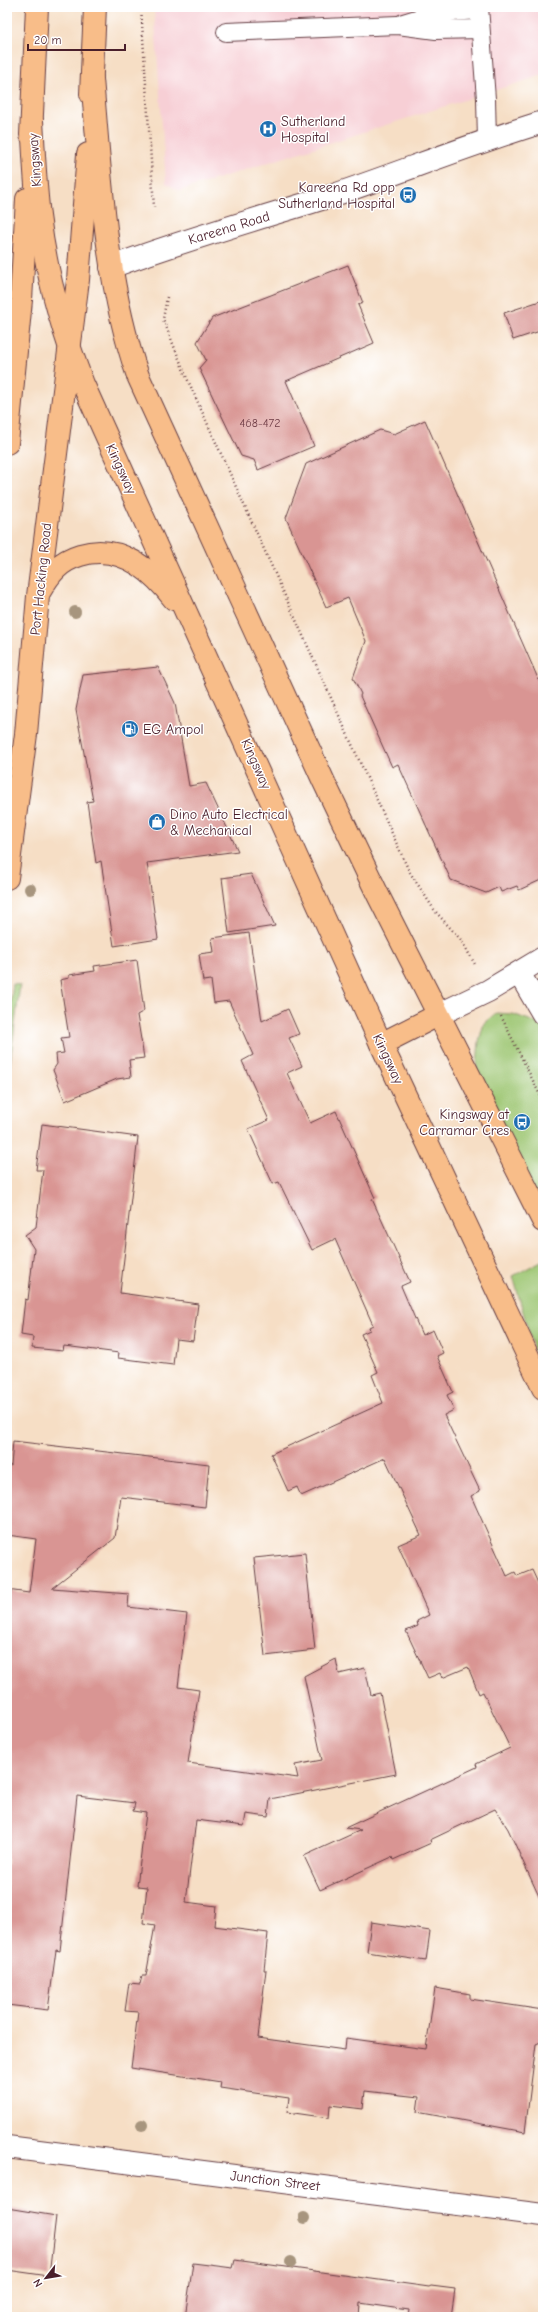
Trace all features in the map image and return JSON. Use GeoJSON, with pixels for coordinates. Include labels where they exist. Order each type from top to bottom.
{"type":"FeatureCollection","features":[{"type":"Feature","properties":{"kind":"main road","name":"Kingsway"},"geometry":{"type":"LineString","coordinates":[[14,302],[32,121],[37,7]]}},
{"type":"Feature","properties":{"kind":"main road"},"geometry":{"type":"LineString","coordinates":[[78,280],[84,213],[95,7]]}},
{"type":"Feature","properties":{"kind":"main road"},"geometry":{"type":"LineString","coordinates":[[92,79],[111,267],[127,346],[152,408],[324,782],[438,1015],[543,1221]]}},
{"type":"Feature","properties":{"kind":"main road","name":"Kingsway"},"geometry":{"type":"LineString","coordinates":[[32,121],[39,216],[53,289],[69,348],[97,417],[193,624],[381,1044],[543,1388]]}},
{"type":"Feature","properties":{"kind":"main road","name":"Kareena Road"},"geometry":{"type":"LineString","coordinates":[[14,302],[111,267]]}},
{"type":"Feature","properties":{"kind":"main road","name":"Port Hacking Road"},"geometry":{"type":"LineString","coordinates":[[7,878],[26,734],[38,596],[78,280]]}},
{"type":"Feature","properties":{"kind":"main road"},"geometry":{"type":"LineString","coordinates":[[7,443],[14,302]]}},
{"type":"Feature","properties":{"kind":"main road"},"geometry":{"type":"LineString","coordinates":[[38,596],[46,579],[61,563],[88,553],[108,552],[126,557],[149,572],[164,586],[193,624]]}},
{"type":"Feature","properties":{"kind":"main road"},"geometry":{"type":"LineString","coordinates":[[381,1044],[438,1015]]}},
{"type":"Feature","properties":{"kind":"street","name":"Kareena Road"},"geometry":{"type":"LineString","coordinates":[[111,267],[158,250],[332,195],[486,140],[543,122]]}},
{"type":"Feature","properties":{"kind":"street"},"geometry":{"type":"LineString","coordinates":[[438,1015],[488,991],[543,958]]}},
{"type":"Feature","properties":{"kind":"street"},"geometry":{"type":"LineString","coordinates":[[519,973],[543,1014]]}},
{"type":"Feature","properties":{"kind":"street","name":"Junction Street"},"geometry":{"type":"LineString","coordinates":[[7,2147],[543,2215]]}},
{"type":"Feature","properties":{"kind":"lane"},"geometry":{"type":"LineString","coordinates":[[398,24],[436,13],[479,8],[486,99],[486,140]]}},
{"type":"Feature","properties":{"kind":"lane"},"geometry":{"type":"LineString","coordinates":[[226,32],[398,24],[436,30],[480,29]]}},
{"type":"Feature","properties":{"kind":"path"},"geometry":{"type":"LineString","coordinates":[[141,7],[154,207]]}},
{"type":"Feature","properties":{"kind":"path"},"geometry":{"type":"LineString","coordinates":[[167,297],[163,319],[186,376],[410,871],[436,911],[461,940],[477,969]]}},
{"type":"Feature","properties":{"kind":"path"},"geometry":{"type":"LineString","coordinates":[[499,1014],[543,1101]]}},
{"type":"Feature","properties":{"kind":"shaded area","name":"Sutherland Hospital"},"geometry":{"type":"Polygon","coordinates":[[[154,7],[543,7],[543,75],[179,191],[166,183],[154,7]]]}},
{"type":"Feature","properties":{"kind":"green space"},"geometry":{"type":"Polygon","coordinates":[[[13,984],[20,985],[8,1080],[7,1027],[13,984]]]}},
{"type":"Feature","properties":{"kind":"green space"},"geometry":{"type":"Polygon","coordinates":[[[496,1013],[513,1014],[543,1025],[543,1221],[475,1086],[479,1041],[484,1023],[496,1013]]]}},
{"type":"Feature","properties":{"kind":"green space"},"geometry":{"type":"Polygon","coordinates":[[[543,1260],[543,1383],[513,1276],[543,1260]]]}},
{"type":"Feature","properties":{"kind":"building"},"geometry":{"type":"Polygon","coordinates":[[[348,265],[363,303],[358,305],[374,343],[286,381],[314,446],[258,470],[254,460],[241,456],[199,368],[206,360],[197,342],[212,318],[348,265]]]}},
{"type":"Feature","properties":{"kind":"building"},"geometry":{"type":"Polygon","coordinates":[[[543,300],[543,330],[513,340],[504,313],[543,300]]]}},
{"type":"Feature","properties":{"kind":"building"},"geometry":{"type":"Polygon","coordinates":[[[425,420],[543,690],[543,879],[519,890],[517,886],[501,892],[499,887],[486,893],[451,880],[398,764],[392,767],[353,678],[366,641],[348,598],[326,607],[286,518],[306,464],[380,430],[394,434],[425,420]]]}},
{"type":"Feature","properties":{"kind":"building"},"geometry":{"type":"Polygon","coordinates":[[[158,667],[175,703],[189,786],[206,783],[238,851],[147,863],[158,939],[114,946],[101,861],[96,863],[87,802],[93,801],[76,710],[83,675],[158,667]]]}},
{"type":"Feature","properties":{"kind":"building"},"geometry":{"type":"Polygon","coordinates":[[[251,874],[275,926],[229,933],[222,878],[251,874]]]}},
{"type":"Feature","properties":{"kind":"building"},"geometry":{"type":"Polygon","coordinates":[[[249,933],[262,1021],[288,1009],[299,1034],[289,1038],[302,1066],[287,1073],[310,1123],[336,1111],[375,1198],[372,1199],[410,1282],[401,1286],[422,1335],[433,1330],[443,1353],[437,1356],[453,1392],[447,1395],[454,1410],[444,1415],[480,1491],[471,1496],[507,1576],[515,1572],[517,1576],[532,1570],[543,1594],[543,1905],[508,1829],[495,1809],[430,1840],[431,1843],[393,1860],[392,1857],[320,1890],[304,1856],[361,1830],[345,1828],[477,1767],[476,1764],[510,1748],[483,1692],[479,1694],[468,1667],[442,1678],[440,1673],[428,1678],[406,1631],[418,1626],[417,1621],[429,1615],[398,1545],[421,1535],[385,1458],[301,1496],[297,1487],[288,1491],[271,1454],[383,1403],[372,1375],[378,1372],[361,1334],[370,1330],[369,1327],[373,1325],[335,1239],[312,1250],[279,1182],[273,1184],[248,1129],[269,1120],[242,1061],[253,1055],[229,1001],[214,1003],[211,980],[203,981],[199,954],[214,952],[212,938],[249,933]]]}},
{"type":"Feature","properties":{"kind":"building"},"geometry":{"type":"Polygon","coordinates":[[[137,960],[144,1011],[137,1015],[144,1058],[129,1060],[131,1077],[117,1079],[65,1101],[53,1070],[57,1064],[56,1054],[64,1053],[61,1038],[69,1037],[60,980],[69,978],[69,975],[95,971],[94,966],[137,960]]]}},
{"type":"Feature","properties":{"kind":"building"},"geometry":{"type":"Polygon","coordinates":[[[42,1124],[138,1137],[120,1293],[198,1304],[193,1341],[176,1339],[173,1365],[118,1358],[119,1353],[64,1346],[63,1351],[32,1348],[33,1337],[21,1335],[25,1299],[28,1300],[34,1249],[25,1235],[36,1227],[43,1170],[36,1170],[42,1124]]]}},
{"type":"Feature","properties":{"kind":"building"},"geometry":{"type":"Polygon","coordinates":[[[13,1441],[209,1464],[205,1507],[121,1497],[115,1538],[52,1588],[129,1594],[128,1607],[187,1614],[178,1687],[199,1690],[188,1763],[298,1778],[295,1765],[322,1760],[304,1676],[336,1659],[339,1674],[365,1668],[371,1695],[380,1693],[396,1774],[270,1799],[268,1817],[246,1814],[244,1826],[196,1820],[186,1902],[216,1906],[214,1926],[268,1933],[264,1970],[266,1970],[258,2038],[345,2050],[346,2038],[426,2049],[435,1988],[470,1994],[470,1999],[543,2010],[543,2041],[536,2044],[525,2132],[417,2112],[419,2097],[365,2091],[363,2109],[330,2105],[329,2118],[287,2112],[289,2098],[220,2088],[221,2082],[131,2068],[138,2012],[125,2011],[129,1983],[140,1984],[142,1976],[146,1976],[155,1925],[143,1923],[147,1887],[137,1886],[146,1813],[133,1811],[135,1803],[77,1796],[60,1951],[56,1950],[48,2010],[7,2005],[7,1590],[29,1593],[36,1539],[7,1535],[7,1465],[11,1466],[13,1441]]]}},
{"type":"Feature","properties":{"kind":"building"},"geometry":{"type":"Polygon","coordinates":[[[305,1553],[315,1650],[265,1656],[254,1558],[305,1553]]]}},
{"type":"Feature","properties":{"kind":"building"},"geometry":{"type":"Polygon","coordinates":[[[371,1922],[430,1931],[426,1961],[367,1952],[371,1922]]]}},
{"type":"Feature","properties":{"kind":"building"},"geometry":{"type":"Polygon","coordinates":[[[7,2208],[56,2216],[49,2276],[7,2270],[7,2208]]]}},
{"type":"Feature","properties":{"kind":"building"},"geometry":{"type":"Polygon","coordinates":[[[235,2260],[429,2287],[455,2289],[451,2317],[408,2317],[409,2310],[360,2303],[359,2317],[185,2317],[193,2263],[233,2268],[235,2260]]]}},
{"type":"Feature","properties":{"kind":"place","name":"Sutherland Hospital"},"geometry":{"type":"Point","coordinates":[268,129]}},
{"type":"Feature","properties":{"kind":"place","name":"Kareena Rd opp Sutherland Hospital"},"geometry":{"type":"Point","coordinates":[408,195]}},
{"type":"Feature","properties":{"kind":"place","name":"EG Ampol"},"geometry":{"type":"Point","coordinates":[130,729]}},
{"type":"Feature","properties":{"kind":"place","name":"Dino Auto Electrical & Mechanical"},"geometry":{"type":"Point","coordinates":[157,822]}},
{"type":"Feature","properties":{"kind":"place","name":"Kingsway at Carramar Cres"},"geometry":{"type":"Point","coordinates":[522,1122]}}]}
